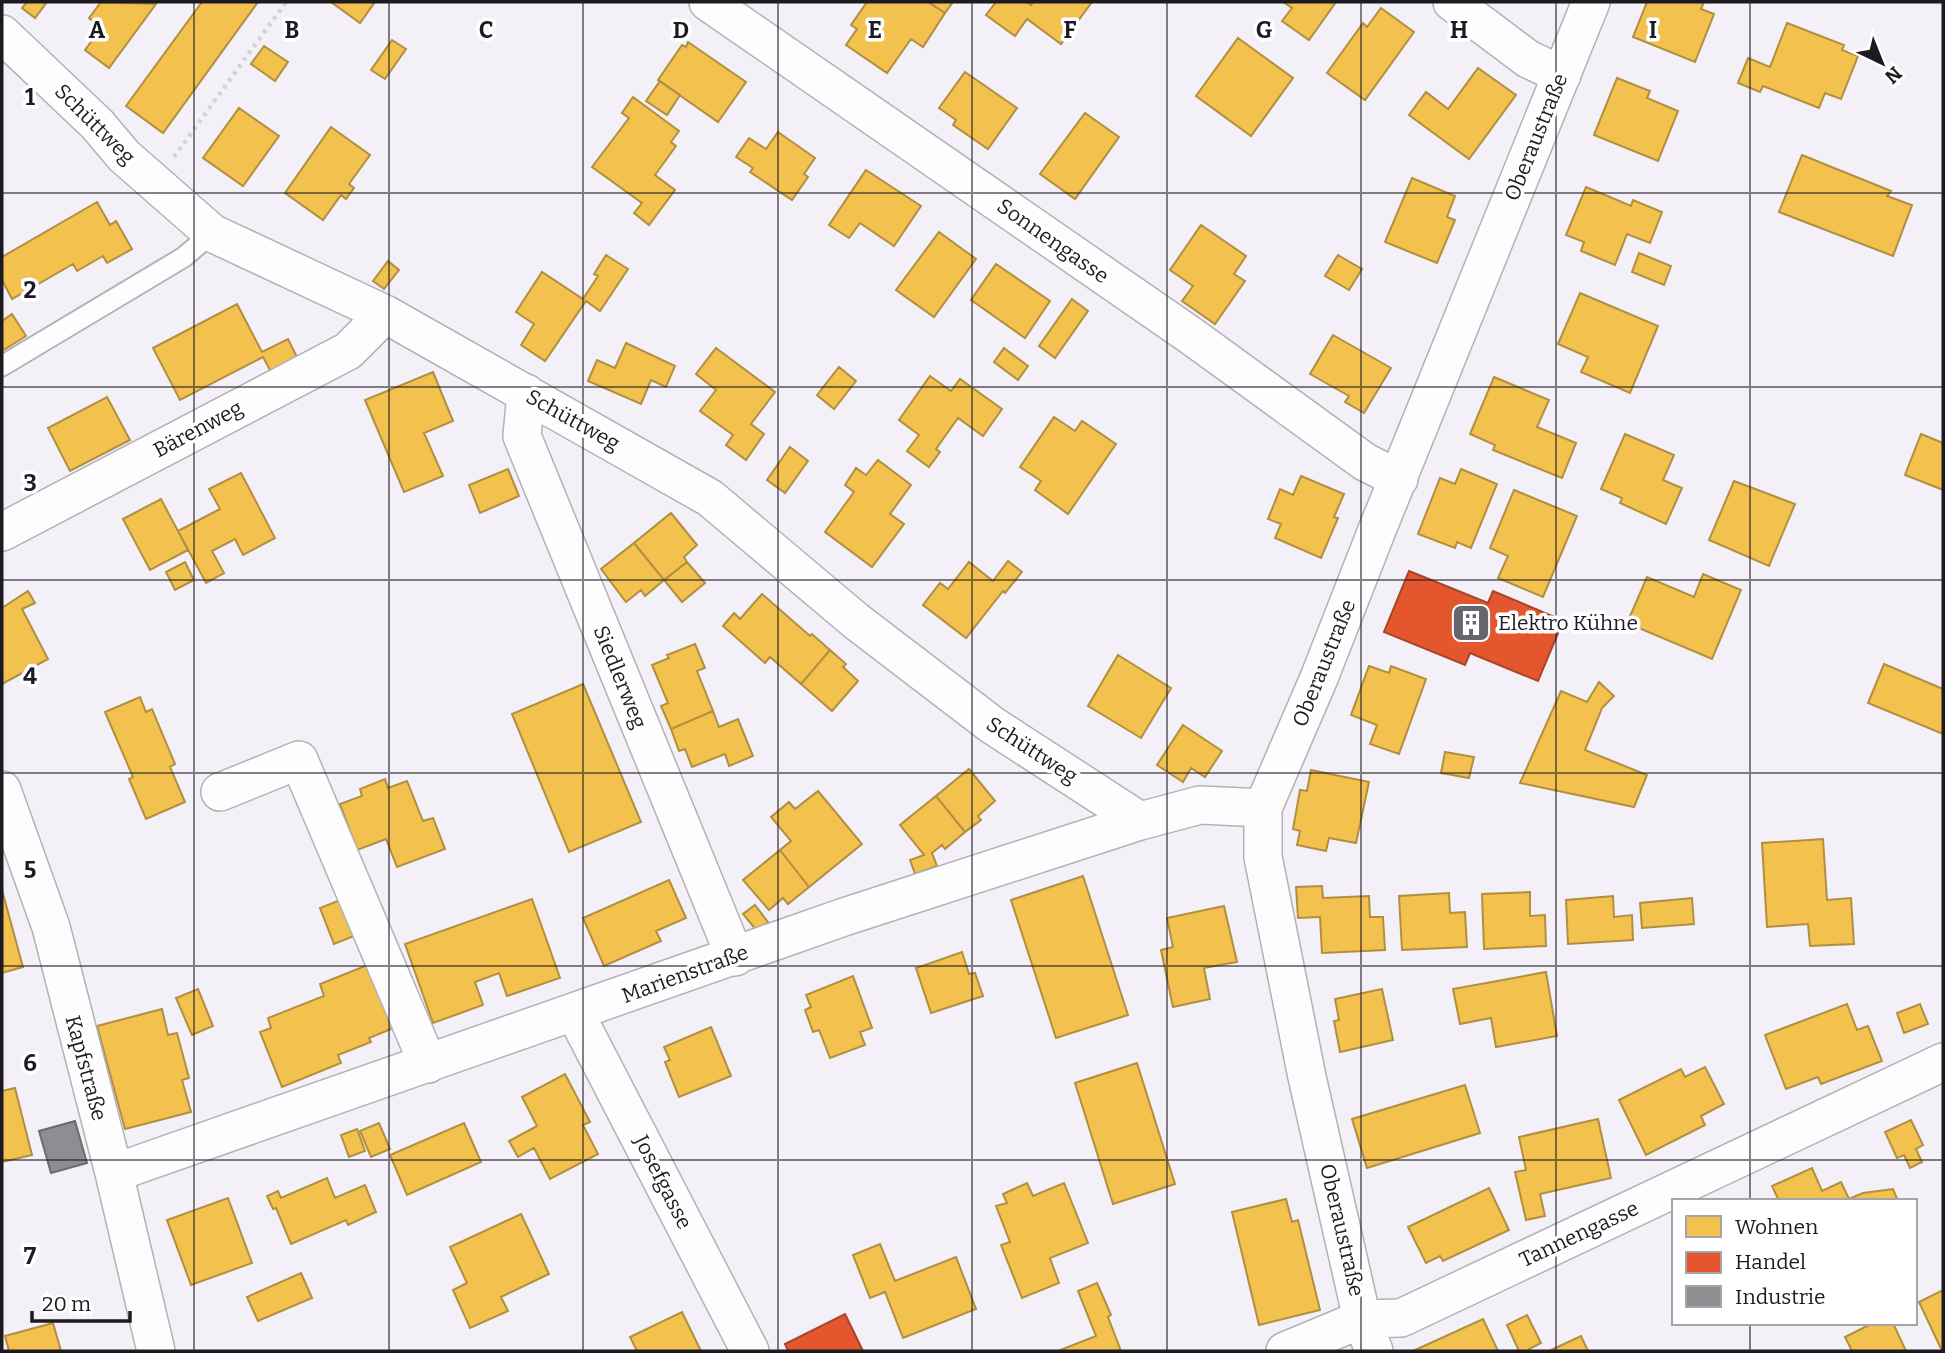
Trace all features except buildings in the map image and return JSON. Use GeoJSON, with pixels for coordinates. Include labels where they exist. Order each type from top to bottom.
{"type":"FeatureCollection","features":[{"type":"Feature","properties":{"kind":"street","name":"Sonnengasse"},"geometry":{"type":"LineString","coordinates":[[708,2],[1178,327],[1365,462],[1399,479]]}},
{"type":"Feature","properties":{"kind":"street"},"geometry":{"type":"LineString","coordinates":[[1452,2],[1528,60],[1562,75]]}},
{"type":"Feature","properties":{"kind":"street","name":"Oberaustraße"},"geometry":{"type":"LineString","coordinates":[[1368,1335],[1307,1077],[1263,857],[1263,807],[1295,736],[1591,2]]}},
{"type":"Feature","properties":{"kind":"street","name":"Schüttweg"},"geometry":{"type":"LineString","coordinates":[[2,34],[97,124],[124,156],[212,233],[385,314],[710,498],[856,621],[992,725],[1140,821]]}},
{"type":"Feature","properties":{"kind":"street","name":"Bärenweg"},"geometry":{"type":"LineString","coordinates":[[2,532],[348,351],[385,314]]}},
{"type":"Feature","properties":{"kind":"street","name":"Siedlerweg"},"geometry":{"type":"LineString","coordinates":[[526,393],[522,436],[735,957]]}},
{"type":"Feature","properties":{"kind":"street"},"geometry":{"type":"LineString","coordinates":[[220,792],[299,760],[428,1064]]}},
{"type":"Feature","properties":{"kind":"street","name":"Kapfstraße"},"geometry":{"type":"LineString","coordinates":[[2,790],[51,928],[114,1173],[156,1351]]}},
{"type":"Feature","properties":{"kind":"street","name":"Marienstraße"},"geometry":{"type":"LineString","coordinates":[[114,1173],[844,918],[1140,821],[1200,805],[1263,807]]}},
{"type":"Feature","properties":{"kind":"street","name":"Josefgasse"},"geometry":{"type":"LineString","coordinates":[[575,1013],[750,1351]]}},
{"type":"Feature","properties":{"kind":"street","name":"Tannengasse"},"geometry":{"type":"LineString","coordinates":[[1285,1351],[1368,1335],[1943,1062]]}},
{"type":"Feature","properties":{"kind":"lane"},"geometry":{"type":"LineString","coordinates":[[2,366],[184,257],[212,233]]}},
{"type":"Feature","properties":{"kind":"path"},"geometry":{"type":"LineString","coordinates":[[155,183],[286,2]]}},
{"type":"Feature","properties":{"kind":"place","name":"Elektro Kühne"},"geometry":{"type":"Point","coordinates":[1471,623]}}]}
